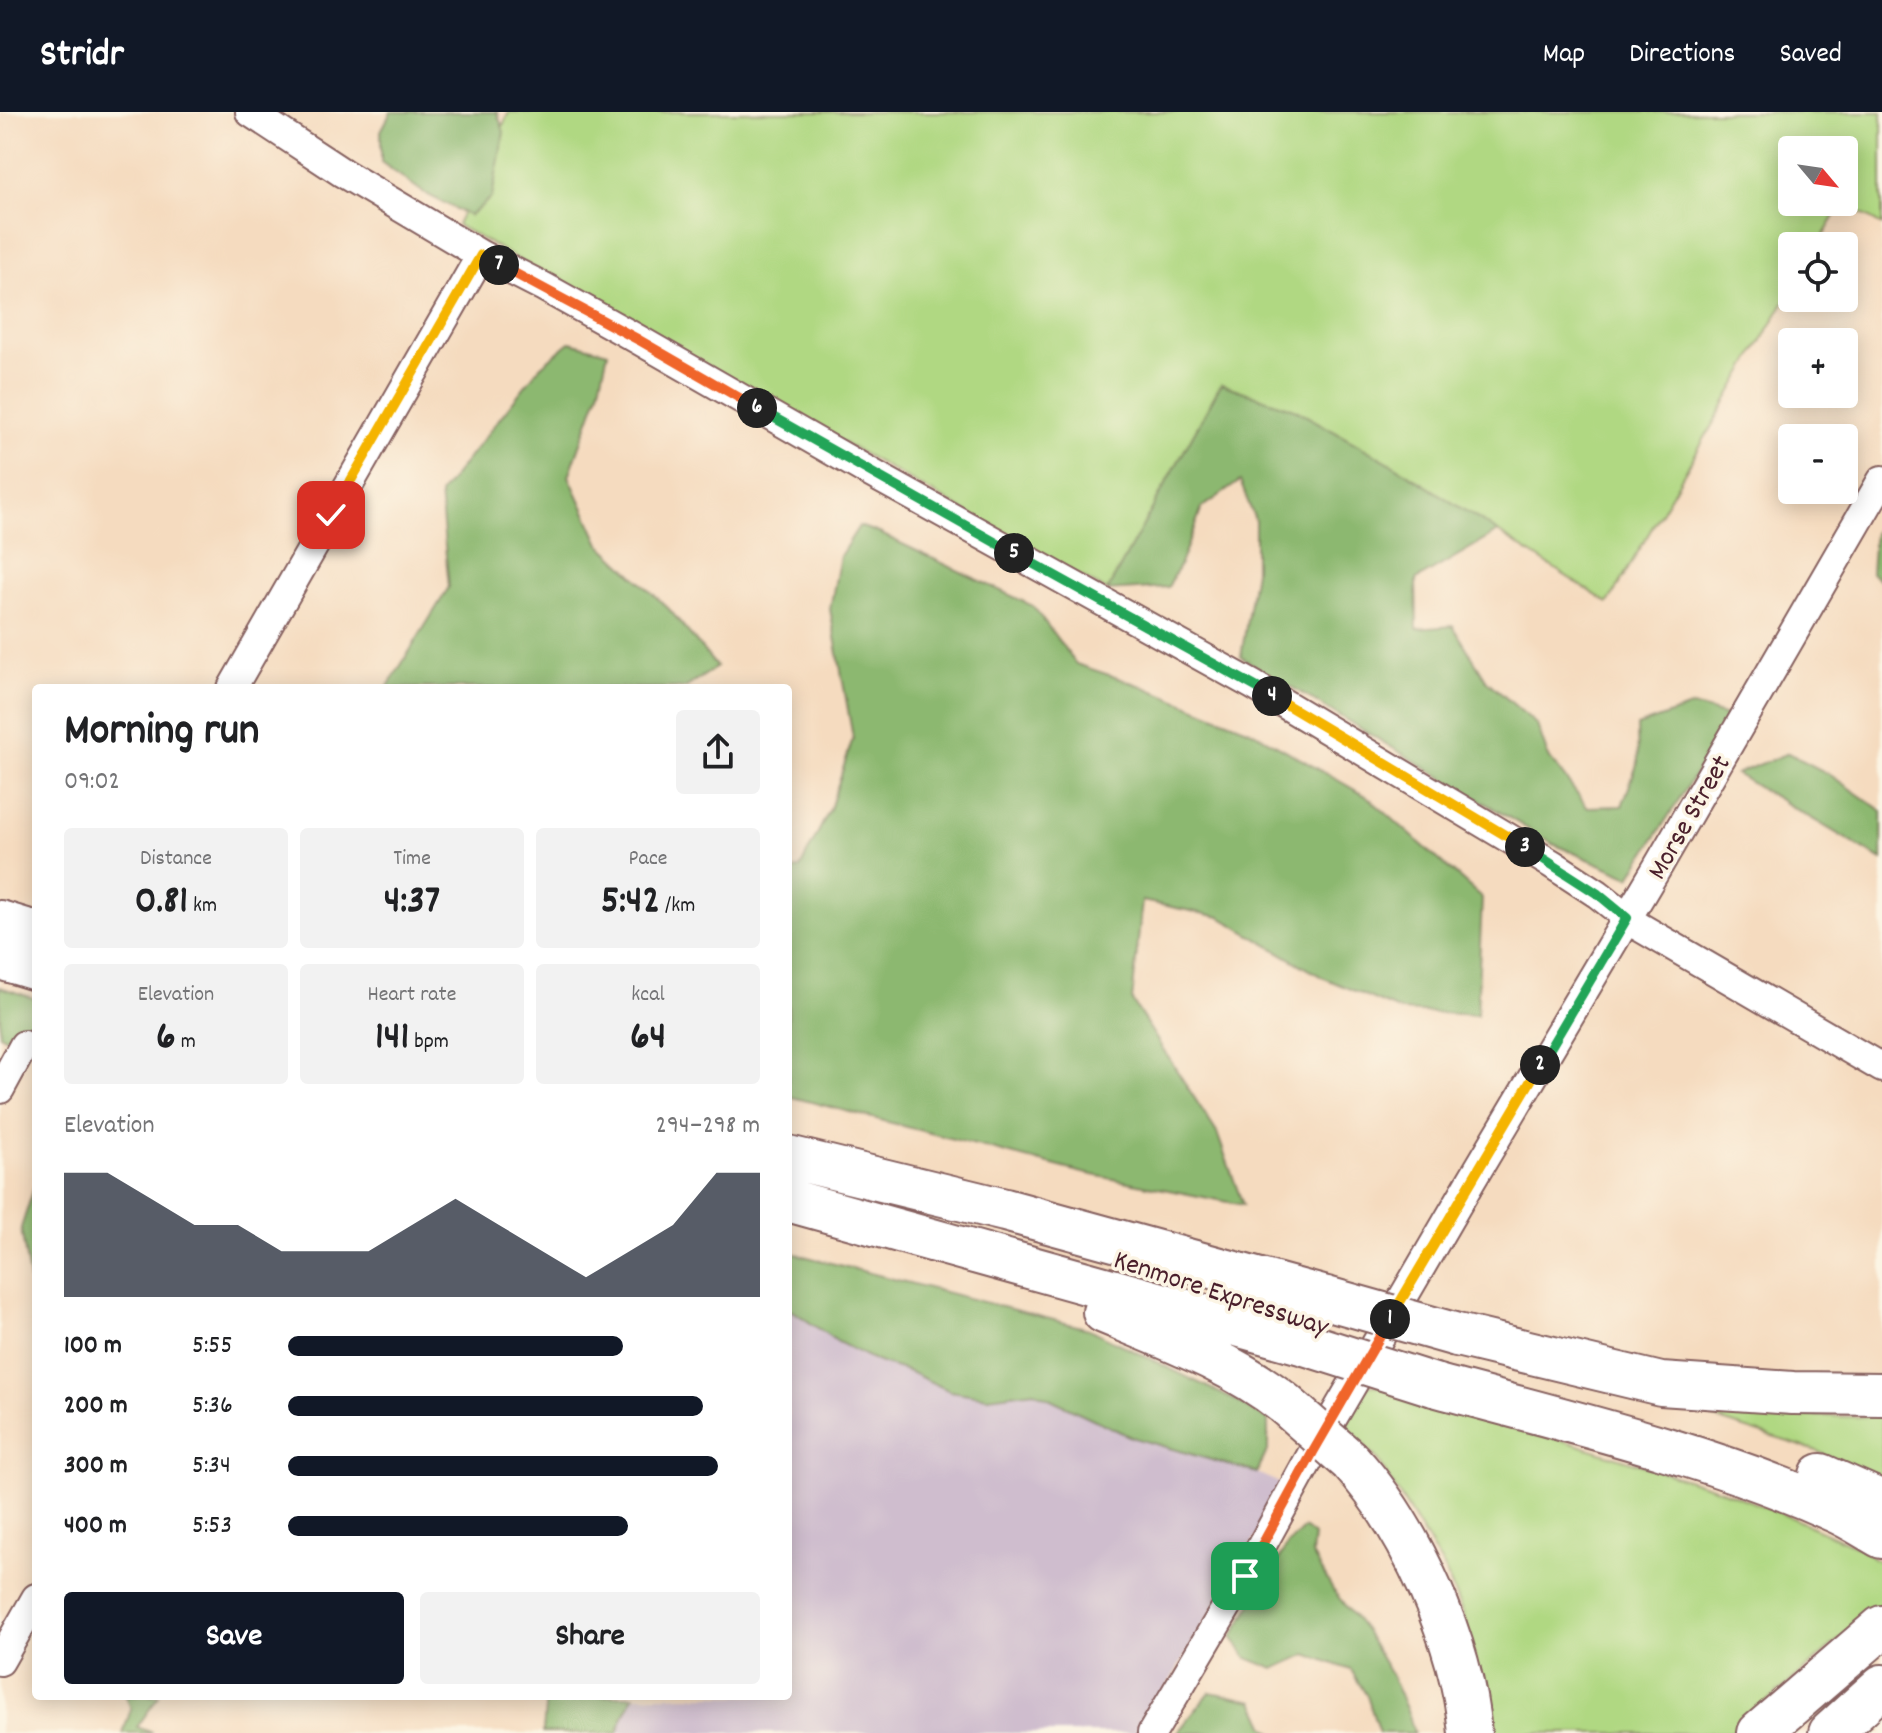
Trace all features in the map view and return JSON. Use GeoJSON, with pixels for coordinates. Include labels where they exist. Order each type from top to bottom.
{"type":"FeatureCollection","features":[{"type":"Feature","properties":{"kind":"highway"},"geometry":{"type":"LineString","coordinates":[[0,922],[32,932]]}},
{"type":"Feature","properties":{"kind":"highway"},"geometry":{"type":"LineString","coordinates":[[0,958],[32,968]]}},
{"type":"Feature","properties":{"kind":"highway"},"geometry":{"type":"LineString","coordinates":[[792,1159],[1005,1210],[1315,1321],[1704,1432],[1786,1461],[1882,1502]]}},
{"type":"Feature","properties":{"kind":"highway"},"geometry":{"type":"LineString","coordinates":[[792,1201],[914,1235],[1315,1321],[1444,1360],[1612,1434],[1747,1475],[1836,1511],[1882,1537]]}},
{"type":"Feature","properties":{"kind":"highway"},"geometry":{"type":"LineString","coordinates":[[914,1235],[1176,1341],[1261,1384],[1350,1461],[1387,1510],[1420,1568],[1454,1651],[1470,1733]]}},
{"type":"Feature","properties":{"kind":"highway"},"geometry":{"type":"LineString","coordinates":[[1444,1360],[1661,1384],[1781,1392],[1882,1394]]}},
{"type":"Feature","properties":{"kind":"highway"},"geometry":{"type":"LineString","coordinates":[[1759,1733],[1882,1627]]}},
{"type":"Feature","properties":{"kind":"highway"},"geometry":{"type":"LineString","coordinates":[[1832,1733],[1873,1695]]}},
{"type":"Feature","properties":{"kind":"street"},"geometry":{"type":"LineString","coordinates":[[250,112],[343,173],[481,255],[626,332],[871,473],[1253,685],[1552,864],[1598,894],[1638,926],[1882,1068]]}},
{"type":"Feature","properties":{"kind":"street"},"geometry":{"type":"LineString","coordinates":[[234,684],[481,255]]}},
{"type":"Feature","properties":{"kind":"street","name":"Morse Street"},"geometry":{"type":"LineString","coordinates":[[1152,1733],[1420,1267],[1882,480]]}},
{"type":"Feature","properties":{"kind":"street"},"geometry":{"type":"LineString","coordinates":[[0,1089],[24,1045]]}},
{"type":"Feature","properties":{"kind":"street"},"geometry":{"type":"LineString","coordinates":[[0,1661],[32,1605]]}},
{"type":"Feature","properties":{"kind":"shaded area"},"geometry":{"type":"Polygon","coordinates":[[[792,1311],[838,1342],[878,1362],[988,1397],[1034,1391],[1131,1437],[1257,1473],[1286,1486],[1139,1733],[618,1733],[632,1700],[792,1700],[792,1311]]]}},
{"type":"Feature","properties":{"kind":"green space"},"geometry":{"type":"Polygon","coordinates":[[[391,112],[497,112],[504,132],[492,197],[470,216],[424,193],[381,162],[381,131],[391,112]]]}},
{"type":"Feature","properties":{"kind":"green space"},"geometry":{"type":"Polygon","coordinates":[[[509,112],[1882,112],[1882,225],[1858,211],[1858,136],[1778,136],[1778,216],[1835,216],[1825,232],[1778,232],[1779,312],[1608,603],[1397,467],[1294,409],[1107,591],[457,225],[509,112]]]}},
{"type":"Feature","properties":{"kind":"green space"},"geometry":{"type":"Polygon","coordinates":[[[570,342],[608,352],[599,392],[569,476],[600,544],[669,609],[717,667],[691,684],[389,684],[449,587],[440,494],[540,367],[570,342]]]}},
{"type":"Feature","properties":{"kind":"green space"},"geometry":{"type":"Polygon","coordinates":[[[1221,384],[1294,409],[1397,467],[1498,532],[1416,580],[1417,629],[1453,626],[1487,681],[1537,725],[1548,756],[1587,807],[1622,806],[1638,762],[1637,726],[1693,706],[1731,717],[1630,877],[1553,844],[1241,657],[1255,571],[1255,520],[1240,481],[1202,508],[1168,587],[1107,591],[1221,384]]]}},
{"type":"Feature","properties":{"kind":"green space"},"geometry":{"type":"Polygon","coordinates":[[[1882,520],[1882,581],[1871,573],[1874,533],[1882,520]]]}},
{"type":"Feature","properties":{"kind":"green space"},"geometry":{"type":"Polygon","coordinates":[[[859,526],[879,533],[1033,606],[1076,664],[1142,686],[1250,730],[1369,798],[1482,898],[1477,1015],[1401,1011],[1322,977],[1220,917],[1142,901],[1132,1001],[1217,1133],[1243,1205],[1083,1173],[792,1097],[792,871],[800,868],[830,809],[853,738],[830,609],[840,556],[859,526]]]}},
{"type":"Feature","properties":{"kind":"green space"},"geometry":{"type":"Polygon","coordinates":[[[1788,753],[1829,774],[1882,811],[1882,860],[1736,774],[1788,753]]]}},
{"type":"Feature","properties":{"kind":"green space"},"geometry":{"type":"Polygon","coordinates":[[[0,987],[32,998],[32,1050],[0,1035],[0,987]]]}},
{"type":"Feature","properties":{"kind":"green space"},"geometry":{"type":"Polygon","coordinates":[[[32,1194],[32,1285],[30,1284],[21,1228],[32,1194]]]}},
{"type":"Feature","properties":{"kind":"green space"},"geometry":{"type":"Polygon","coordinates":[[[792,1253],[1089,1329],[1232,1399],[1268,1420],[1268,1449],[1257,1473],[1131,1437],[1034,1391],[988,1397],[950,1391],[838,1342],[793,1311],[792,1253]]]}},
{"type":"Feature","properties":{"kind":"green space"},"geometry":{"type":"Polygon","coordinates":[[[1369,1384],[1428,1398],[1715,1488],[1769,1508],[1860,1548],[1882,1564],[1882,1603],[1731,1733],[1487,1733],[1475,1660],[1463,1614],[1444,1568],[1378,1460],[1346,1425],[1369,1384]]]}},
{"type":"Feature","properties":{"kind":"green space"},"geometry":{"type":"Polygon","coordinates":[[[1686,1406],[1797,1415],[1882,1415],[1882,1484],[1817,1451],[1687,1410],[1686,1406]]]}},
{"type":"Feature","properties":{"kind":"green space"},"geometry":{"type":"Polygon","coordinates":[[[1304,1528],[1314,1536],[1312,1554],[1333,1590],[1365,1631],[1391,1675],[1414,1733],[1379,1733],[1367,1696],[1351,1670],[1307,1654],[1274,1669],[1247,1658],[1232,1637],[1288,1544],[1304,1528]]]}},
{"type":"Feature","properties":{"kind":"green space"},"geometry":{"type":"Polygon","coordinates":[[[1210,1692],[1254,1701],[1266,1727],[1274,1733],[1177,1733],[1210,1692]]]}},
{"type":"Feature","properties":{"kind":"green space"},"geometry":{"type":"Polygon","coordinates":[[[128,1700],[156,1700],[137,1727],[153,1733],[123,1733],[131,1709],[128,1700]]]}},
{"type":"Feature","properties":{"kind":"green space"},"geometry":{"type":"Polygon","coordinates":[[[546,1700],[632,1700],[618,1733],[543,1733],[546,1700]]]}},
{"type":"Feature","properties":{"kind":"route"},"geometry":{"type":"LineString","coordinates":[[331,515],[481,255],[544,287],[1253,685],[1552,864],[1598,894],[1627,918],[1313,1452],[1245,1576]]}}]}
